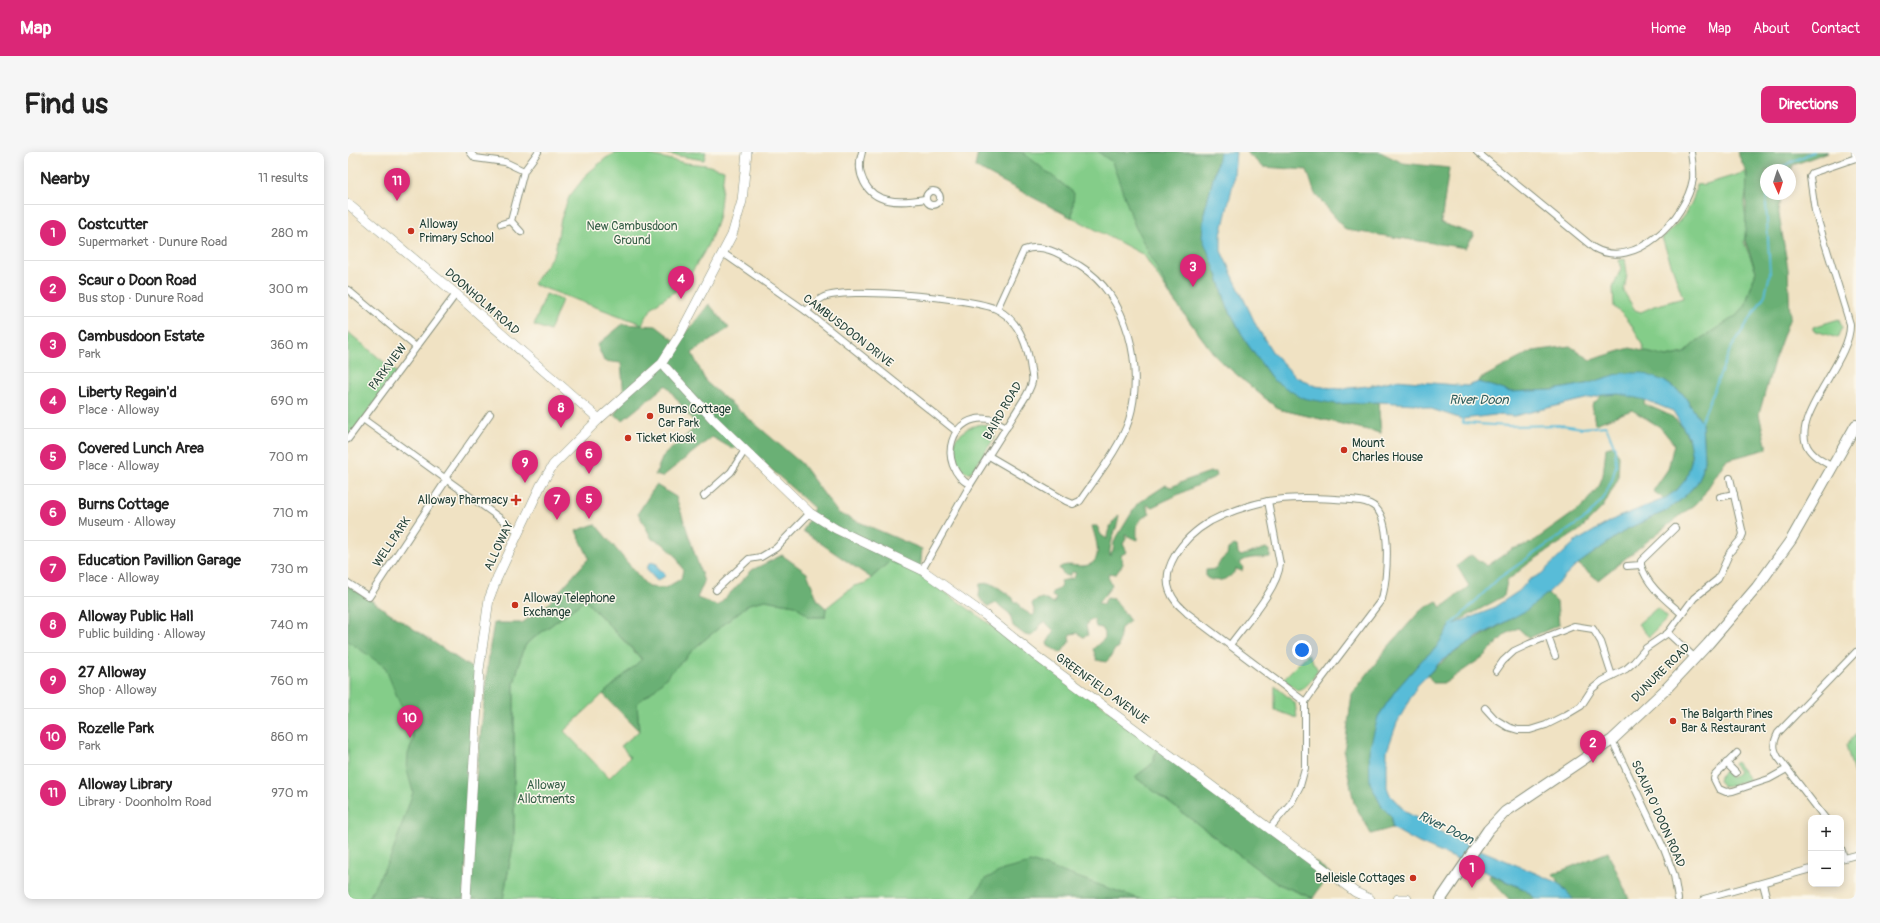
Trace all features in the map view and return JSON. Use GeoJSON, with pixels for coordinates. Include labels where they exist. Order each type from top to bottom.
{"type":"FeatureCollection","features":[{"type":"Feature","properties":{"kind":"main road","name":"DUNURE ROAD"},"geometry":{"type":"LineString","coordinates":[[1441,899],[1488,830],[1505,812],[1520,800],[1567,771],[1612,740],[1695,658],[1757,587],[1791,540],[1856,425]]}},
{"type":"Feature","properties":{"kind":"street"},"geometry":{"type":"LineString","coordinates":[[470,152],[475,158],[505,162],[524,171]]}},
{"type":"Feature","properties":{"kind":"street"},"geometry":{"type":"LineString","coordinates":[[511,221],[524,171],[538,152]]}},
{"type":"Feature","properties":{"kind":"street","name":"ALLOWAY"},"geometry":{"type":"LineString","coordinates":[[466,899],[479,670],[489,599],[541,485],[553,465],[599,419],[663,364],[732,235],[742,201],[747,152]]}},
{"type":"Feature","properties":{"kind":"street"},"geometry":{"type":"LineString","coordinates":[[862,152],[860,169],[862,180],[870,190],[880,198],[899,202],[925,199]]}},
{"type":"Feature","properties":{"kind":"street"},"geometry":{"type":"LineString","coordinates":[[1477,152],[1594,248],[1600,252],[1618,254],[1628,254],[1644,246],[1661,231],[1680,210],[1685,202],[1693,179],[1691,152]]}},
{"type":"Feature","properties":{"kind":"street"},"geometry":{"type":"LineString","coordinates":[[1833,468],[1811,452],[1806,445],[1804,424],[1844,349],[1851,332],[1850,324],[1815,211],[1810,177],[1812,173],[1856,158]]}},
{"type":"Feature","properties":{"kind":"street","name":"DOONHOLM ROAD"},"geometry":{"type":"LineString","coordinates":[[348,205],[456,294],[599,419]]}},
{"type":"Feature","properties":{"kind":"street"},"geometry":{"type":"LineString","coordinates":[[501,224],[511,221]]}},
{"type":"Feature","properties":{"kind":"street"},"geometry":{"type":"LineString","coordinates":[[511,221],[520,232]]}},
{"type":"Feature","properties":{"kind":"street"},"geometry":{"type":"LineString","coordinates":[[989,456],[1066,501],[1074,504],[1080,501],[1121,439],[1129,420],[1135,381],[1135,365],[1130,337],[1123,318],[1106,290],[1091,272],[1070,260],[1043,247],[1033,246],[1024,250],[997,309]]}},
{"type":"Feature","properties":{"kind":"street","name":"CAMBUSDOON DRIVE"},"geometry":{"type":"LineString","coordinates":[[723,253],[806,312],[956,431]]}},
{"type":"Feature","properties":{"kind":"street","name":"PARKVIEW"},"geometry":{"type":"LineString","coordinates":[[348,290],[416,347]]}},
{"type":"Feature","properties":{"kind":"street","name":"BAIRD ROAD"},"geometry":{"type":"LineString","coordinates":[[806,312],[822,297],[845,293],[875,292],[977,303],[997,309],[1013,321],[1022,337],[1030,360],[1032,381],[1026,396],[970,485],[922,570]]}},
{"type":"Feature","properties":{"kind":"street","name":"PARKVIEW"},"geometry":{"type":"LineString","coordinates":[[348,439],[456,294]]}},
{"type":"Feature","properties":{"kind":"street","name":"GREENFIELD AVENUE"},"geometry":{"type":"LineString","coordinates":[[663,364],[713,420],[810,513],[836,529],[922,570],[985,615],[1036,656],[1355,892],[1370,899]]}},
{"type":"Feature","properties":{"kind":"street","name":"WELLPARK"},"geometry":{"type":"LineString","coordinates":[[348,583],[369,597],[490,414]]}},
{"type":"Feature","properties":{"kind":"street"},"geometry":{"type":"LineString","coordinates":[[363,419],[519,532]]}},
{"type":"Feature","properties":{"kind":"street"},"geometry":{"type":"LineString","coordinates":[[970,485],[957,474],[952,460],[950,448],[956,431],[971,421],[982,420],[994,420],[1007,427]]}},
{"type":"Feature","properties":{"kind":"street"},"geometry":{"type":"LineString","coordinates":[[704,496],[731,472],[745,450]]}},
{"type":"Feature","properties":{"kind":"street"},"geometry":{"type":"LineString","coordinates":[[1485,708],[1496,719],[1508,727],[1518,730],[1530,730],[1546,725],[1580,706],[1592,689],[1602,681],[1626,669],[1646,648],[1668,633],[1694,598],[1718,579],[1730,552],[1741,539],[1743,534],[1730,478]]}},
{"type":"Feature","properties":{"kind":"street"},"geometry":{"type":"LineString","coordinates":[[1720,497],[1734,494]]}},
{"type":"Feature","properties":{"kind":"street"},"geometry":{"type":"LineString","coordinates":[[1270,828],[1291,803],[1300,786],[1305,768],[1305,702],[1382,599],[1386,584],[1386,528],[1376,508],[1366,503],[1348,500],[1293,498],[1268,501],[1234,511],[1211,521],[1186,540],[1174,556],[1168,572],[1170,592],[1175,602],[1187,613],[1305,702]]}},
{"type":"Feature","properties":{"kind":"street"},"geometry":{"type":"LineString","coordinates":[[1230,645],[1271,590],[1280,571],[1268,501]]}},
{"type":"Feature","properties":{"kind":"street"},"geometry":{"type":"LineString","coordinates":[[716,590],[749,559],[761,557],[776,548],[810,513]]}},
{"type":"Feature","properties":{"kind":"street"},"geometry":{"type":"LineString","coordinates":[[1675,528],[1641,561],[1641,565],[1643,573],[1656,590],[1682,614]]}},
{"type":"Feature","properties":{"kind":"street"},"geometry":{"type":"LineString","coordinates":[[1627,566],[1641,565]]}},
{"type":"Feature","properties":{"kind":"street"},"geometry":{"type":"LineString","coordinates":[[1496,672],[1503,661],[1514,650],[1574,626],[1593,630],[1601,642],[1612,676]]}},
{"type":"Feature","properties":{"kind":"street"},"geometry":{"type":"LineString","coordinates":[[1668,633],[1695,658]]}},
{"type":"Feature","properties":{"kind":"street"},"geometry":{"type":"LineString","coordinates":[[1548,636],[1555,656]]}},
{"type":"Feature","properties":{"kind":"street"},"geometry":{"type":"LineString","coordinates":[[1823,815],[1774,748],[1774,741],[1778,733],[1856,652]]}},
{"type":"Feature","properties":{"kind":"street","name":"SCAUR O' DOON ROAD"},"geometry":{"type":"LineString","coordinates":[[1612,740],[1664,849],[1674,875],[1678,899]]}},
{"type":"Feature","properties":{"kind":"street"},"geometry":{"type":"LineString","coordinates":[[1737,754],[1721,767],[1714,779],[1719,789],[1726,792],[1770,779],[1788,769]]}},
{"type":"Feature","properties":{"kind":"street"},"geometry":{"type":"LineString","coordinates":[[1726,763],[1736,774]]}},
{"type":"Feature","properties":{"kind":"street"},"geometry":{"type":"LineString","coordinates":[[1844,859],[1856,855]]}},
{"type":"Feature","properties":{"kind":"street"},"geometry":{"type":"LineString","coordinates":[[1704,899],[1763,884],[1808,870]]}},
{"type":"Feature","properties":{"kind":"street"},"geometry":{"type":"LineString","coordinates":[[1763,884],[1767,899]]}},
{"type":"Feature","properties":{"kind":"street"},"geometry":{"type":"LineString","coordinates":[[1398,899],[1407,899]]}},
{"type":"Feature","properties":{"kind":"green space","name":"New Cambusdoon Ground"},"geometry":{"type":"Polygon","coordinates":[[[638,152],[685,163],[706,165],[724,170],[719,215],[712,236],[703,254],[683,286],[653,306],[642,324],[533,284],[555,252],[561,219],[569,197],[587,174],[606,158],[616,153],[638,152]]]}},
{"type":"Feature","properties":{"kind":"green space"},"geometry":{"type":"Polygon","coordinates":[[[668,152],[706,152],[704,160],[667,154],[668,152]]]}},
{"type":"Feature","properties":{"kind":"green space"},"geometry":{"type":"Polygon","coordinates":[[[978,152],[1220,152],[1204,213],[1218,277],[1227,306],[1246,342],[1273,380],[1337,404],[1378,402],[1381,433],[1278,409],[1217,358],[1172,298],[1144,255],[976,167],[978,152]]]}},
{"type":"Feature","properties":{"kind":"green space"},"geometry":{"type":"Polygon","coordinates":[[[978,152],[1022,152],[1074,193],[1072,218],[975,167],[978,152]]]}},
{"type":"Feature","properties":{"kind":"green space"},"geometry":{"type":"Polygon","coordinates":[[[1098,152],[1220,152],[1204,213],[1218,277],[1227,306],[1246,342],[1273,380],[1337,404],[1378,402],[1381,433],[1278,409],[1217,358],[1172,298],[1135,226],[1112,162],[1098,152]]]}},
{"type":"Feature","properties":{"kind":"green space"},"geometry":{"type":"Polygon","coordinates":[[[1246,152],[1380,152],[1403,163],[1449,168],[1441,223],[1474,234],[1466,248],[1346,230],[1315,194],[1307,170],[1263,167],[1246,152]]]}},
{"type":"Feature","properties":{"kind":"green space"},"geometry":{"type":"Polygon","coordinates":[[[1737,152],[1828,152],[1796,164],[1760,164],[1760,200],[1781,200],[1778,208],[1788,269],[1790,317],[1774,361],[1759,414],[1767,449],[1726,460],[1700,500],[1598,580],[1578,564],[1627,529],[1666,511],[1682,499],[1697,483],[1702,472],[1704,459],[1702,423],[1683,394],[1664,381],[1586,384],[1553,390],[1510,392],[1479,382],[1480,379],[1533,351],[1570,346],[1591,360],[1630,348],[1667,357],[1684,353],[1697,341],[1736,316],[1745,306],[1756,271],[1745,240],[1747,173],[1737,152]]]}},
{"type":"Feature","properties":{"kind":"green space"},"geometry":{"type":"Polygon","coordinates":[[[1746,172],[1747,187],[1744,206],[1747,226],[1744,242],[1756,271],[1745,306],[1736,316],[1697,341],[1684,353],[1667,357],[1645,352],[1633,327],[1614,307],[1613,288],[1621,268],[1619,260],[1625,259],[1627,273],[1624,292],[1635,310],[1641,312],[1654,306],[1683,298],[1662,238],[1679,221],[1689,208],[1695,194],[1696,185],[1706,184],[1746,172]]]}},
{"type":"Feature","properties":{"kind":"green space"},"geometry":{"type":"Polygon","coordinates":[[[546,294],[562,300],[550,331],[534,325],[546,294]]]}},
{"type":"Feature","properties":{"kind":"green space"},"geometry":{"type":"Polygon","coordinates":[[[709,304],[729,328],[692,353],[706,382],[801,463],[838,513],[922,549],[920,574],[890,561],[871,578],[803,531],[814,508],[743,444],[733,449],[712,437],[662,477],[655,475],[663,456],[697,426],[666,385],[623,420],[614,415],[624,397],[621,363],[604,361],[597,345],[623,324],[656,326],[678,343],[709,304]]]}},
{"type":"Feature","properties":{"kind":"green space"},"geometry":{"type":"Polygon","coordinates":[[[1839,319],[1842,327],[1837,338],[1813,330],[1813,327],[1839,319]]]}},
{"type":"Feature","properties":{"kind":"green space"},"geometry":{"type":"Polygon","coordinates":[[[348,332],[397,373],[348,439],[348,332]]]}},
{"type":"Feature","properties":{"kind":"green space"},"geometry":{"type":"Polygon","coordinates":[[[1619,394],[1645,399],[1644,404],[1672,417],[1679,423],[1687,435],[1691,449],[1691,464],[1689,471],[1682,485],[1664,499],[1653,491],[1668,469],[1674,444],[1660,427],[1632,410],[1595,424],[1592,405],[1602,395],[1619,394]]]}},
{"type":"Feature","properties":{"kind":"green space"},"geometry":{"type":"Polygon","coordinates":[[[981,424],[994,428],[995,437],[974,469],[969,473],[960,468],[955,460],[955,439],[968,428],[981,424]]]}},
{"type":"Feature","properties":{"kind":"green space"},"geometry":{"type":"Polygon","coordinates":[[[1613,446],[1619,456],[1618,479],[1603,507],[1580,530],[1529,563],[1507,581],[1504,596],[1451,625],[1435,649],[1423,659],[1395,691],[1378,717],[1382,807],[1392,817],[1392,828],[1371,834],[1354,803],[1344,753],[1352,694],[1388,647],[1420,611],[1437,601],[1441,608],[1469,586],[1457,566],[1471,555],[1487,566],[1512,549],[1531,543],[1582,507],[1599,486],[1603,475],[1606,448],[1613,446]]]}},
{"type":"Feature","properties":{"kind":"green space"},"geometry":{"type":"Polygon","coordinates":[[[1210,472],[1216,472],[1217,476],[1152,507],[1147,504],[1147,508],[1150,513],[1139,521],[1137,540],[1125,535],[1126,539],[1123,544],[1127,552],[1121,555],[1123,564],[1116,574],[1109,573],[1108,576],[1112,586],[1098,603],[1103,604],[1107,598],[1113,599],[1130,621],[1121,628],[1118,648],[1115,649],[1106,662],[1097,660],[1093,649],[1105,638],[1105,633],[1102,628],[1096,627],[1094,619],[1088,622],[1086,626],[1088,635],[1083,637],[1078,633],[1070,634],[1070,641],[1061,653],[1048,646],[1047,643],[1054,631],[1045,622],[1039,625],[1037,631],[1031,636],[1025,635],[1013,626],[1010,614],[996,603],[988,607],[979,597],[980,584],[990,583],[1013,598],[1014,602],[1018,602],[1020,608],[1033,616],[1035,613],[1032,604],[1034,601],[1042,598],[1054,604],[1056,598],[1052,596],[1052,592],[1059,588],[1061,581],[1074,578],[1076,573],[1072,572],[1069,576],[1064,575],[1059,568],[1061,566],[1081,566],[1089,565],[1094,562],[1097,557],[1097,545],[1092,526],[1097,526],[1101,535],[1107,539],[1110,526],[1119,515],[1110,546],[1110,556],[1113,551],[1114,542],[1137,504],[1166,485],[1171,487],[1210,472]]]}},
{"type":"Feature","properties":{"kind":"green space"},"geometry":{"type":"Polygon","coordinates":[[[656,485],[676,497],[704,582],[697,598],[718,606],[752,570],[782,555],[807,573],[818,601],[826,608],[825,617],[810,617],[795,605],[765,600],[749,604],[698,645],[654,690],[637,703],[639,731],[603,694],[642,659],[585,600],[527,643],[522,652],[514,684],[514,840],[503,899],[467,899],[473,806],[490,646],[494,623],[522,623],[548,604],[589,558],[576,531],[595,524],[648,587],[665,588],[681,579],[683,570],[676,556],[662,543],[652,539],[638,513],[656,485]]]}},
{"type":"Feature","properties":{"kind":"green space"},"geometry":{"type":"Polygon","coordinates":[[[1234,545],[1237,546],[1238,553],[1241,556],[1266,548],[1270,550],[1270,557],[1247,559],[1240,563],[1243,568],[1242,571],[1236,569],[1234,573],[1222,580],[1214,580],[1206,577],[1206,570],[1216,569],[1221,560],[1227,555],[1228,549],[1234,545]]]}},
{"type":"Feature","properties":{"kind":"green space","name":"Alloway Allotments"},"geometry":{"type":"Polygon","coordinates":[[[890,561],[920,574],[1158,745],[1152,764],[1135,777],[1276,883],[1314,899],[503,899],[514,840],[514,684],[522,652],[527,643],[585,600],[642,660],[564,731],[609,778],[630,757],[621,746],[639,731],[637,703],[654,690],[698,645],[749,604],[765,600],[795,605],[810,617],[825,617],[826,608],[854,586],[866,583],[890,561]]]}},
{"type":"Feature","properties":{"kind":"green space"},"geometry":{"type":"Polygon","coordinates":[[[348,585],[476,671],[464,899],[348,899],[348,585]]]}},
{"type":"Feature","properties":{"kind":"green space"},"geometry":{"type":"Polygon","coordinates":[[[348,585],[476,671],[464,899],[368,899],[392,854],[413,792],[407,770],[408,754],[414,738],[385,667],[348,641],[348,585]]]}},
{"type":"Feature","properties":{"kind":"green space"},"geometry":{"type":"Polygon","coordinates":[[[1548,593],[1557,602],[1559,625],[1529,638],[1518,628],[1506,634],[1483,657],[1445,683],[1433,683],[1428,675],[1436,667],[1460,649],[1515,616],[1548,593]]]}},
{"type":"Feature","properties":{"kind":"green space"},"geometry":{"type":"Polygon","coordinates":[[[1657,608],[1668,618],[1649,637],[1638,624],[1657,608]]]}},
{"type":"Feature","properties":{"kind":"green space"},"geometry":{"type":"Polygon","coordinates":[[[1308,654],[1318,670],[1312,680],[1304,688],[1297,690],[1283,679],[1308,654]]]}},
{"type":"Feature","properties":{"kind":"green space"},"geometry":{"type":"Polygon","coordinates":[[[1275,686],[1295,703],[1297,718],[1275,710],[1275,686]]]}},
{"type":"Feature","properties":{"kind":"green space"},"geometry":{"type":"Polygon","coordinates":[[[1856,734],[1856,781],[1846,745],[1856,734]]]}},
{"type":"Feature","properties":{"kind":"green space"},"geometry":{"type":"Polygon","coordinates":[[[1158,745],[1330,873],[1313,898],[1276,883],[1135,777],[1152,764],[1158,745]]]}},
{"type":"Feature","properties":{"kind":"green space"},"geometry":{"type":"Polygon","coordinates":[[[1736,762],[1750,780],[1726,787],[1723,786],[1719,780],[1721,774],[1725,771],[1731,778],[1739,772],[1734,764],[1736,762]]]}},
{"type":"Feature","properties":{"kind":"green space"},"geometry":{"type":"Polygon","coordinates":[[[1608,852],[1629,899],[1572,899],[1553,874],[1608,852]]]}},
{"type":"Feature","properties":{"kind":"green space"},"geometry":{"type":"Polygon","coordinates":[[[1034,862],[1140,899],[972,899],[985,879],[1003,870],[1034,862]]]}},
{"type":"Feature","properties":{"kind":"green space"},"geometry":{"type":"Polygon","coordinates":[[[1490,875],[1524,889],[1536,899],[1509,899],[1489,878],[1490,875]]]}},
{"type":"Feature","properties":{"kind":"water","name":"River Doon"},"geometry":{"type":"Polygon","coordinates":[[[1220,152],[1236,152],[1233,184],[1221,235],[1221,251],[1257,327],[1273,353],[1295,376],[1315,386],[1340,389],[1368,386],[1396,380],[1467,386],[1479,382],[1510,392],[1553,390],[1586,384],[1621,373],[1643,373],[1664,381],[1683,394],[1702,423],[1704,459],[1702,472],[1697,483],[1682,499],[1666,511],[1627,529],[1578,564],[1548,593],[1527,610],[1474,639],[1441,661],[1417,686],[1397,723],[1387,751],[1387,787],[1390,795],[1406,812],[1452,838],[1559,883],[1573,899],[1536,899],[1524,889],[1419,843],[1392,828],[1392,817],[1382,807],[1370,783],[1369,751],[1378,717],[1395,691],[1423,659],[1435,649],[1451,625],[1490,610],[1519,591],[1529,580],[1541,574],[1575,542],[1616,518],[1664,499],[1677,490],[1686,479],[1692,458],[1688,436],[1673,411],[1645,400],[1619,394],[1602,395],[1514,416],[1495,415],[1462,419],[1416,404],[1378,402],[1337,404],[1302,398],[1273,380],[1246,342],[1227,306],[1218,277],[1202,237],[1204,213],[1220,152]]]}},
{"type":"Feature","properties":{"kind":"water"},"geometry":{"type":"Polygon","coordinates":[[[651,562],[657,564],[659,569],[664,572],[665,576],[657,581],[647,570],[648,565],[651,562]]]}},
{"type":"Feature","properties":{"kind":"waterway"},"geometry":{"type":"LineString","coordinates":[[1788,164],[1813,152]]}},
{"type":"Feature","properties":{"kind":"waterway"},"geometry":{"type":"LineString","coordinates":[[1701,422],[1730,350],[1765,295],[1770,274],[1767,200]]}},
{"type":"Feature","properties":{"kind":"waterway"},"geometry":{"type":"LineString","coordinates":[[1451,625],[1499,578],[1587,517],[1603,499],[1612,480],[1616,465],[1615,448],[1606,426],[1582,428],[1562,425],[1508,426],[1463,423],[1462,419]]}},
{"type":"Feature","properties":{"kind":"place","name":"Alloway Library"},"geometry":{"type":"Point","coordinates":[397,201]}},
{"type":"Feature","properties":{"kind":"place","name":"Alloway Primary School"},"geometry":{"type":"Point","coordinates":[411,231]}},
{"type":"Feature","properties":{"kind":"place","name":"Cambusdoon Estate"},"geometry":{"type":"Point","coordinates":[1193,287]}},
{"type":"Feature","properties":{"kind":"place","name":"Liberty Regain'd"},"geometry":{"type":"Point","coordinates":[681,299]}},
{"type":"Feature","properties":{"kind":"place","name":"Burns Cottage Car Park"},"geometry":{"type":"Point","coordinates":[650,416]}},
{"type":"Feature","properties":{"kind":"place","name":"Alloway Public Hall"},"geometry":{"type":"Point","coordinates":[561,428]}},
{"type":"Feature","properties":{"kind":"place","name":"Ticket Kiosk"},"geometry":{"type":"Point","coordinates":[628,438]}},
{"type":"Feature","properties":{"kind":"place","name":"Mount Charles House"},"geometry":{"type":"Point","coordinates":[1344,450]}},
{"type":"Feature","properties":{"kind":"place","name":"Burns Cottage"},"geometry":{"type":"Point","coordinates":[589,474]}},
{"type":"Feature","properties":{"kind":"place","name":"27 Alloway"},"geometry":{"type":"Point","coordinates":[525,483]}},
{"type":"Feature","properties":{"kind":"place","name":"Alloway Pharmacy"},"geometry":{"type":"Point","coordinates":[516,500]}},
{"type":"Feature","properties":{"kind":"place","name":"Covered Lunch Area"},"geometry":{"type":"Point","coordinates":[589,519]}},
{"type":"Feature","properties":{"kind":"place","name":"Education Pavillion Garage"},"geometry":{"type":"Point","coordinates":[557,520]}},
{"type":"Feature","properties":{"kind":"place","name":"Alloway Telephone Exchange"},"geometry":{"type":"Point","coordinates":[515,605]}},
{"type":"Feature","properties":{"kind":"place","name":"The Balgarth Pines Bar & Restaurant"},"geometry":{"type":"Point","coordinates":[1673,721]}},
{"type":"Feature","properties":{"kind":"place","name":"Rozelle Park"},"geometry":{"type":"Point","coordinates":[410,738]}},
{"type":"Feature","properties":{"kind":"place","name":"Scaur o Doon Road"},"geometry":{"type":"Point","coordinates":[1593,763]}},
{"type":"Feature","properties":{"kind":"place","name":"Belleisle Cottages"},"geometry":{"type":"Point","coordinates":[1413,878]}},
{"type":"Feature","properties":{"kind":"place","name":"Costcutter"},"geometry":{"type":"Point","coordinates":[1472,888]}}]}
